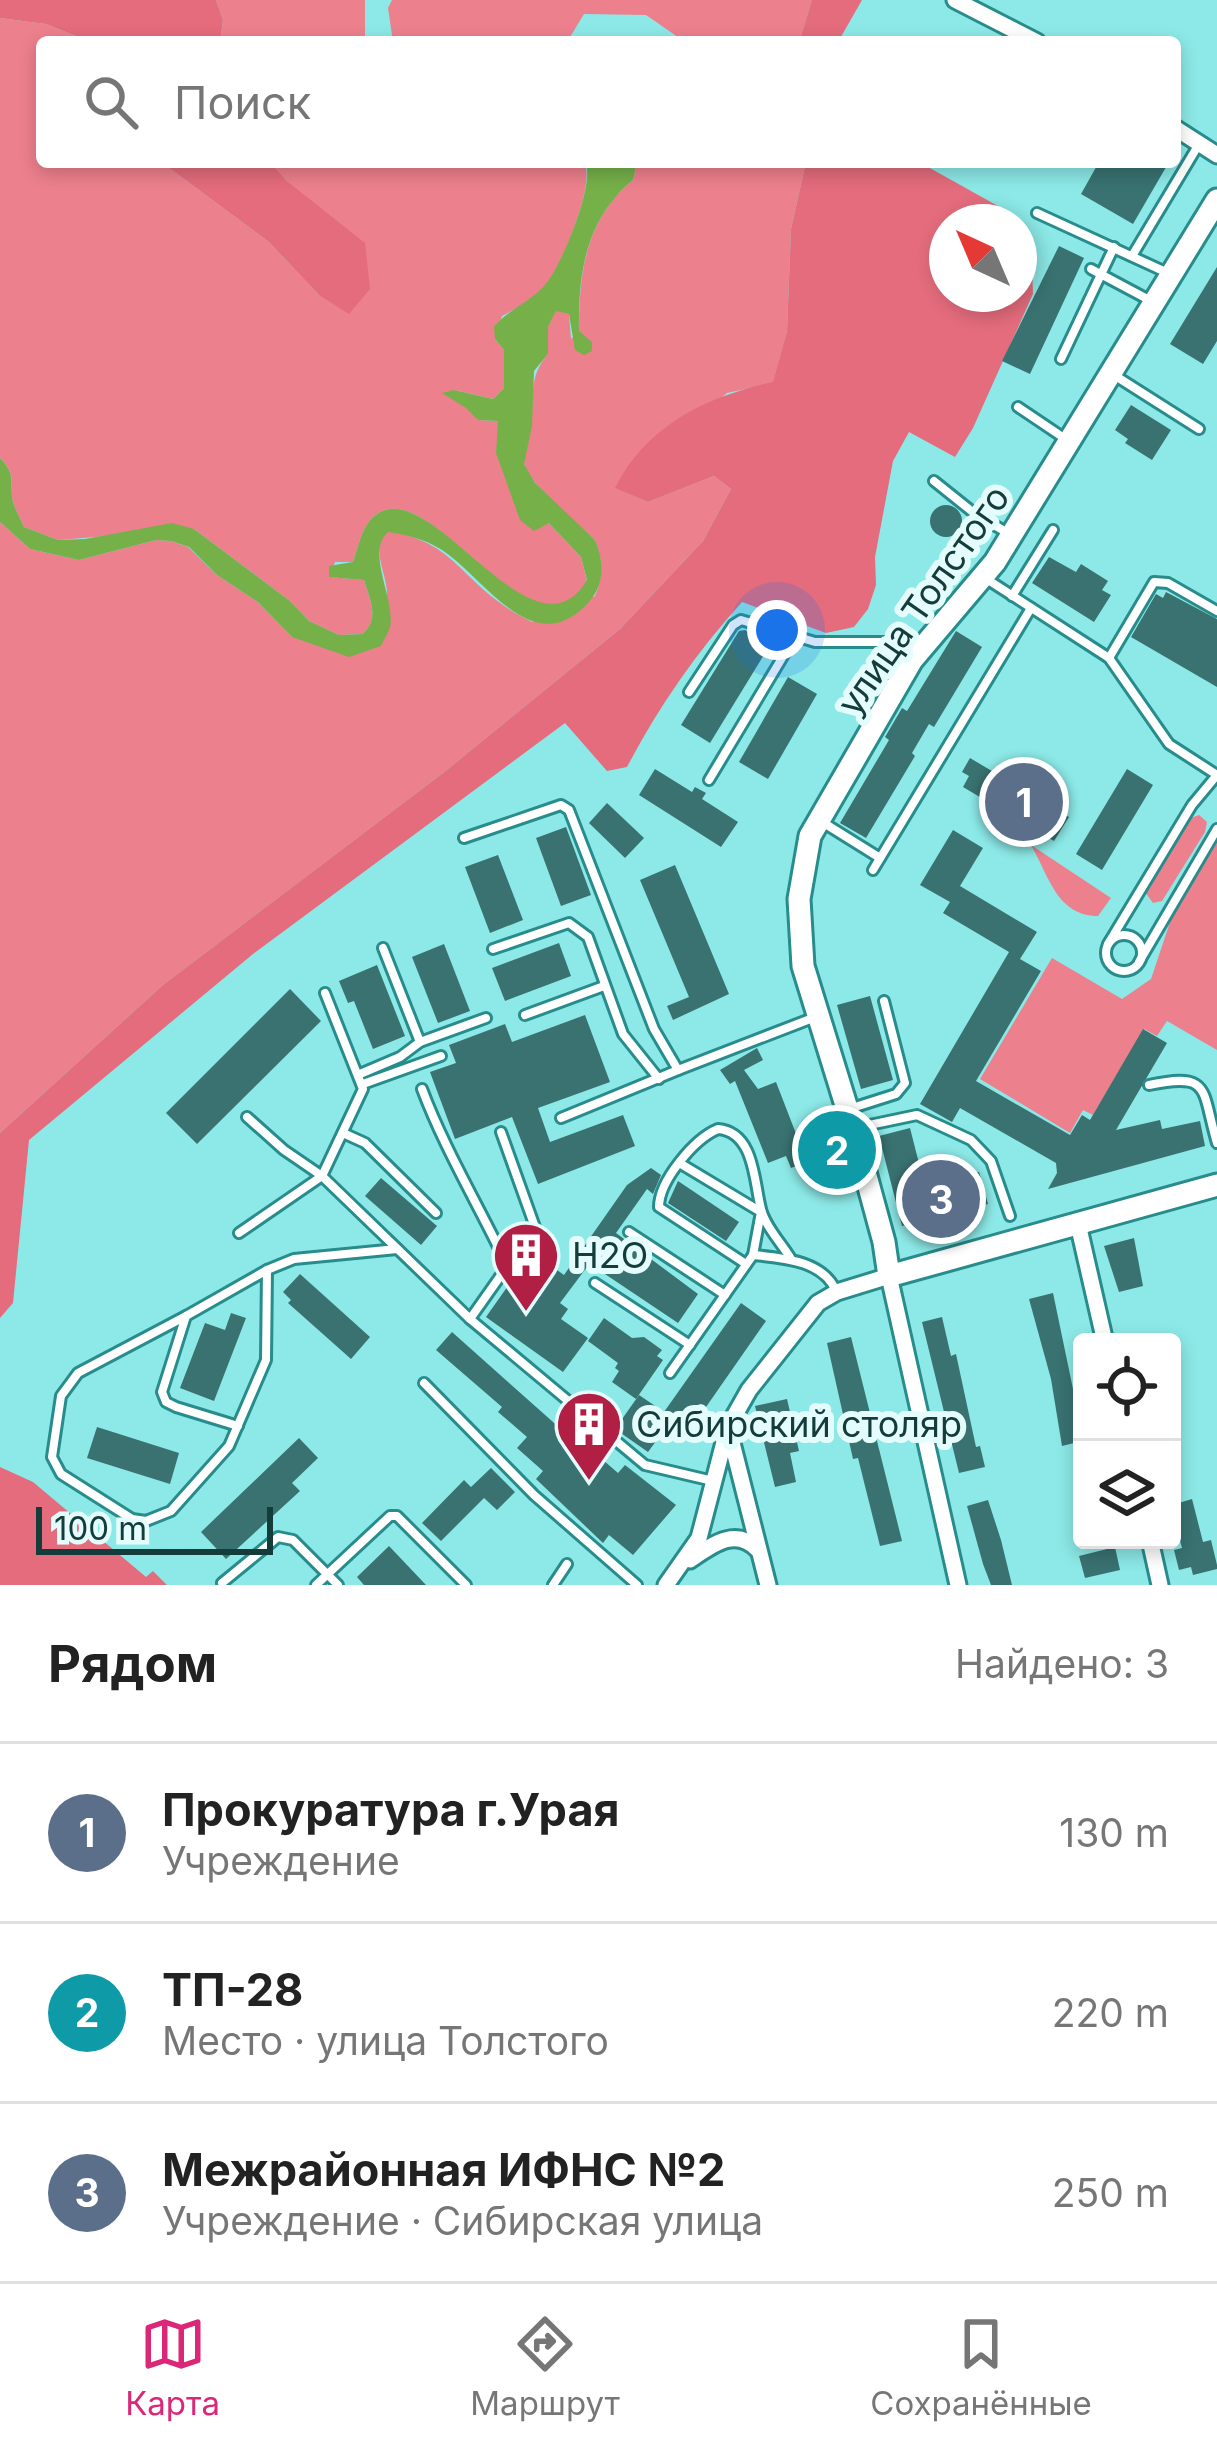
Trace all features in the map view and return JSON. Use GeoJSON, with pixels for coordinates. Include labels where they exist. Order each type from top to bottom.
{"type":"FeatureCollection","features":[{"type":"Feature","properties":{"kind":"street"},"geometry":{"type":"LineString","coordinates":[[955,0],[990,7],[1008,35]]}},
{"type":"Feature","properties":{"kind":"street"},"geometry":{"type":"LineString","coordinates":[[1181,132],[1217,155]]}},
{"type":"Feature","properties":{"kind":"street","name":"улица Толстого"},"geometry":{"type":"LineString","coordinates":[[889,1276],[850,1119],[803,965],[799,919],[804,855],[818,819],[924,643],[984,578],[1012,536],[1217,200]]}},
{"type":"Feature","properties":{"kind":"street"},"geometry":{"type":"LineString","coordinates":[[666,1585],[699,1538],[728,1427],[749,1390],[808,1313],[836,1292],[1217,1185]]}},
{"type":"Feature","properties":{"kind":"street"},"geometry":{"type":"LineString","coordinates":[[1078,1225],[1103,1333]]}},
{"type":"Feature","properties":{"kind":"street"},"geometry":{"type":"LineString","coordinates":[[889,1276],[958,1585]]}},
{"type":"Feature","properties":{"kind":"street"},"geometry":{"type":"LineString","coordinates":[[728,1427],[768,1585]]}},
{"type":"Feature","properties":{"kind":"street"},"geometry":{"type":"LineString","coordinates":[[683,1565],[733,1538],[746,1539],[760,1554]]}},
{"type":"Feature","properties":{"kind":"street"},"geometry":{"type":"LineString","coordinates":[[1152,1549],[1160,1585]]}},
{"type":"Feature","properties":{"kind":"lane"},"geometry":{"type":"LineString","coordinates":[[1132,256],[1199,144]]}},
{"type":"Feature","properties":{"kind":"lane"},"geometry":{"type":"LineString","coordinates":[[1037,213],[1172,274]]}},
{"type":"Feature","properties":{"kind":"lane"},"geometry":{"type":"LineString","coordinates":[[1061,359],[1114,247]]}},
{"type":"Feature","properties":{"kind":"lane"},"geometry":{"type":"LineString","coordinates":[[1091,268],[1154,303]]}},
{"type":"Feature","properties":{"kind":"lane"},"geometry":{"type":"LineString","coordinates":[[1111,373],[1199,429]]}},
{"type":"Feature","properties":{"kind":"lane"},"geometry":{"type":"LineString","coordinates":[[1018,407],[1070,442]]}},
{"type":"Feature","properties":{"kind":"lane"},"geometry":{"type":"LineString","coordinates":[[934,481],[1012,536]]}},
{"type":"Feature","properties":{"kind":"lane"},"geometry":{"type":"LineString","coordinates":[[1012,596],[1053,530]]}},
{"type":"Feature","properties":{"kind":"lane"},"geometry":{"type":"LineString","coordinates":[[984,578],[1109,658],[1169,744],[1217,775],[1192,805],[1108,944],[1106,958],[1114,968],[1128,970],[1139,962],[1217,829]]}},
{"type":"Feature","properties":{"kind":"lane"},"geometry":{"type":"LineString","coordinates":[[1109,658],[1154,582],[1168,583],[1217,611]]}},
{"type":"Feature","properties":{"kind":"lane"},"geometry":{"type":"LineString","coordinates":[[873,870],[1031,608]]}},
{"type":"Feature","properties":{"kind":"lane"},"geometry":{"type":"LineString","coordinates":[[689,692],[741,620],[794,638],[924,643]]}},
{"type":"Feature","properties":{"kind":"lane"},"geometry":{"type":"LineString","coordinates":[[709,780],[794,638]]}},
{"type":"Feature","properties":{"kind":"lane"},"geometry":{"type":"LineString","coordinates":[[464,838],[560,805],[569,810],[655,1029],[678,1070]]}},
{"type":"Feature","properties":{"kind":"lane"},"geometry":{"type":"LineString","coordinates":[[818,819],[880,858]]}},
{"type":"Feature","properties":{"kind":"lane"},"geometry":{"type":"LineString","coordinates":[[493,949],[569,923],[587,937],[623,1034],[659,1079]]}},
{"type":"Feature","properties":{"kind":"lane"},"geometry":{"type":"LineString","coordinates":[[1108,944],[1119,936],[1132,938],[1141,948],[1139,962]]}},
{"type":"Feature","properties":{"kind":"lane"},"geometry":{"type":"LineString","coordinates":[[383,948],[420,1042]]}},
{"type":"Feature","properties":{"kind":"lane"},"geometry":{"type":"LineString","coordinates":[[525,1015],[604,986]]}},
{"type":"Feature","properties":{"kind":"lane"},"geometry":{"type":"LineString","coordinates":[[239,1233],[322,1176],[362,1094],[362,1079],[325,993]]}},
{"type":"Feature","properties":{"kind":"lane"},"geometry":{"type":"LineString","coordinates":[[850,1119],[896,1094],[904,1083],[884,1001]]}},
{"type":"Feature","properties":{"kind":"lane"},"geometry":{"type":"LineString","coordinates":[[562,1118],[818,1016]]}},
{"type":"Feature","properties":{"kind":"lane"},"geometry":{"type":"LineString","coordinates":[[362,1079],[420,1042],[486,1018]]}},
{"type":"Feature","properties":{"kind":"lane"},"geometry":{"type":"LineString","coordinates":[[362,1079],[441,1056]]}},
{"type":"Feature","properties":{"kind":"lane"},"geometry":{"type":"LineString","coordinates":[[1149,1085],[1185,1078],[1194,1081],[1201,1088],[1217,1143]]}},
{"type":"Feature","properties":{"kind":"lane"},"geometry":{"type":"LineString","coordinates":[[422,1089],[442,1139],[508,1265]]}},
{"type":"Feature","properties":{"kind":"lane"},"geometry":{"type":"LineString","coordinates":[[850,1119],[917,1115],[971,1140],[991,1161],[1010,1216]]}},
{"type":"Feature","properties":{"kind":"lane"},"geometry":{"type":"LineString","coordinates":[[248,1117],[322,1176],[470,1319],[645,1466],[713,1480]]}},
{"type":"Feature","properties":{"kind":"lane"},"geometry":{"type":"LineString","coordinates":[[670,1373],[749,1259],[761,1212],[757,1174],[734,1133],[727,1129],[710,1132],[659,1194],[659,1207],[749,1259],[791,1259],[826,1275],[836,1292]]}},
{"type":"Feature","properties":{"kind":"lane"},"geometry":{"type":"LineString","coordinates":[[470,1319],[535,1227],[501,1132]]}},
{"type":"Feature","properties":{"kind":"lane"},"geometry":{"type":"LineString","coordinates":[[343,1133],[365,1143],[436,1213]]}},
{"type":"Feature","properties":{"kind":"lane"},"geometry":{"type":"LineString","coordinates":[[681,1164],[761,1212],[791,1259]]}},
{"type":"Feature","properties":{"kind":"lane"},"geometry":{"type":"LineString","coordinates":[[629,1232],[724,1295]]}},
{"type":"Feature","properties":{"kind":"lane"},"geometry":{"type":"LineString","coordinates":[[267,1270],[266,1360],[223,1455],[171,1511],[146,1521],[122,1515],[55,1466],[52,1457],[62,1396],[78,1373],[267,1270],[293,1259],[397,1249]]}},
{"type":"Feature","properties":{"kind":"lane"},"geometry":{"type":"LineString","coordinates":[[595,1282],[690,1345]]}},
{"type":"Feature","properties":{"kind":"lane"},"geometry":{"type":"LineString","coordinates":[[186,1316],[161,1383],[166,1402],[238,1426]]}},
{"type":"Feature","properties":{"kind":"lane"},"geometry":{"type":"LineString","coordinates":[[424,1382],[534,1495],[637,1585]]}},
{"type":"Feature","properties":{"kind":"lane"},"geometry":{"type":"LineString","coordinates":[[316,1585],[389,1516],[397,1516],[466,1585]]}},
{"type":"Feature","properties":{"kind":"lane"},"geometry":{"type":"LineString","coordinates":[[222,1583],[278,1537],[293,1540],[338,1585]]}},
{"type":"Feature","properties":{"kind":"lane"},"geometry":{"type":"LineString","coordinates":[[553,1585],[567,1564]]}},
{"type":"Feature","properties":{"kind":"shaded area"},"geometry":{"type":"Polygon","coordinates":[[[0,0],[216,0],[223,20],[221,36],[76,36],[46,24],[0,18],[0,0]]]}},
{"type":"Feature","properties":{"kind":"shaded area"},"geometry":{"type":"Polygon","coordinates":[[[216,0],[365,0],[365,36],[221,36],[223,20],[216,0]]]}},
{"type":"Feature","properties":{"kind":"shaded area"},"geometry":{"type":"Polygon","coordinates":[[[392,0],[812,0],[801,36],[676,36],[646,15],[584,14],[571,36],[392,36],[388,8],[392,0]]]}},
{"type":"Feature","properties":{"kind":"shaded area"},"geometry":{"type":"Polygon","coordinates":[[[812,0],[862,0],[841,36],[801,36],[812,0]]]}},
{"type":"Feature","properties":{"kind":"shaded area"},"geometry":{"type":"Polygon","coordinates":[[[0,18],[46,24],[76,36],[36,36],[36,168],[169,168],[269,242],[319,295],[288,182],[275,168],[586,168],[581,206],[555,272],[539,292],[502,316],[495,339],[504,350],[504,388],[493,399],[454,390],[478,420],[498,421],[496,453],[581,557],[587,581],[563,603],[535,601],[505,584],[414,514],[388,509],[366,526],[353,562],[335,562],[330,577],[364,580],[372,608],[363,634],[339,635],[309,621],[290,601],[194,529],[58,540],[24,527],[13,501],[10,471],[0,458],[0,18]]]}},
{"type":"Feature","properties":{"kind":"shaded area"},"geometry":{"type":"Polygon","coordinates":[[[169,168],[275,168],[365,243],[370,289],[349,314],[319,295],[269,242],[169,168]]]}},
{"type":"Feature","properties":{"kind":"shaded area"},"geometry":{"type":"Polygon","coordinates":[[[586,168],[636,168],[633,180],[595,229],[583,268],[579,331],[592,342],[592,351],[584,355],[575,350],[569,314],[556,311],[548,327],[548,354],[534,371],[532,426],[524,464],[535,483],[595,540],[600,556],[600,580],[594,595],[569,618],[550,624],[532,621],[497,599],[442,550],[388,532],[379,552],[390,627],[381,646],[349,657],[292,637],[258,602],[217,575],[189,547],[156,540],[79,560],[30,549],[0,522],[0,458],[10,472],[13,501],[24,527],[58,540],[172,523],[194,529],[290,601],[309,621],[339,635],[363,634],[372,608],[364,580],[329,577],[329,566],[353,562],[366,526],[388,509],[414,514],[536,601],[563,602],[587,580],[581,557],[549,523],[534,531],[520,520],[496,453],[498,421],[478,420],[442,393],[454,390],[493,399],[504,388],[504,350],[495,339],[494,327],[551,276],[574,227],[586,168]]]}},
{"type":"Feature","properties":{"kind":"shaded area"},"geometry":{"type":"Polygon","coordinates":[[[636,168],[805,168],[791,229],[787,331],[773,383],[727,393],[616,488],[648,502],[714,476],[731,489],[703,541],[620,629],[443,773],[163,985],[0,1133],[0,522],[30,549],[79,560],[156,540],[188,547],[217,575],[258,602],[292,637],[381,646],[387,588],[380,546],[388,531],[438,550],[499,602],[532,622],[595,596],[601,568],[595,540],[535,483],[524,463],[524,451],[536,376],[548,354],[548,327],[556,310],[569,314],[571,339],[579,332],[588,249],[604,212],[633,180],[636,168]]]}},
{"type":"Feature","properties":{"kind":"shaded area"},"geometry":{"type":"Polygon","coordinates":[[[805,168],[930,168],[994,204],[929,204],[929,312],[1025,312],[973,428],[955,457],[909,432],[893,461],[875,557],[876,585],[868,609],[854,627],[826,633],[742,602],[679,681],[627,767],[607,771],[565,723],[253,954],[29,1140],[13,1303],[0,1318],[0,1133],[163,985],[443,773],[620,629],[703,541],[731,489],[714,476],[648,502],[615,488],[644,447],[681,417],[725,396],[773,382],[787,331],[791,229],[805,168]]]}},
{"type":"Feature","properties":{"kind":"shaded area"},"geometry":{"type":"Polygon","coordinates":[[[1199,815],[1207,822],[1205,832],[1162,901],[1153,903],[1145,892],[1188,819],[1199,815]]]}},
{"type":"Feature","properties":{"kind":"shaded area"},"geometry":{"type":"Polygon","coordinates":[[[1217,840],[1217,1050],[1167,1021],[1157,1036],[1144,1029],[1093,1115],[1083,1110],[1070,1133],[980,1079],[1052,958],[1122,999],[1151,979],[1171,919],[1217,840]]]}},
{"type":"Feature","properties":{"kind":"shaded area"},"geometry":{"type":"Polygon","coordinates":[[[1031,845],[1111,898],[1098,916],[1064,902],[1031,845]]]}},
{"type":"Feature","properties":{"kind":"shaded area"},"geometry":{"type":"Polygon","coordinates":[[[0,1467],[33,1482],[146,1577],[153,1571],[167,1585],[0,1585],[0,1467]]]}},
{"type":"Feature","properties":{"kind":"building"},"geometry":{"type":"Polygon","coordinates":[[[1096,168],[1166,168],[1133,224],[1081,194],[1096,168]]]}},
{"type":"Feature","properties":{"kind":"building"},"geometry":{"type":"Polygon","coordinates":[[[1059,246],[1084,258],[1030,374],[1002,361],[1026,312],[1037,312],[1037,290],[1059,246]]]}},
{"type":"Feature","properties":{"kind":"building"},"geometry":{"type":"Polygon","coordinates":[[[1217,267],[1217,341],[1203,364],[1170,344],[1217,267]]]}},
{"type":"Feature","properties":{"kind":"building"},"geometry":{"type":"Polygon","coordinates":[[[1131,405],[1171,430],[1152,460],[1125,443],[1128,439],[1115,430],[1131,405]]]}},
{"type":"Feature","properties":{"kind":"building"},"geometry":{"type":"Polygon","coordinates":[[[946,505],[957,510],[962,521],[957,532],[946,537],[935,532],[930,521],[935,510],[946,505]]]}},
{"type":"Feature","properties":{"kind":"building"},"geometry":{"type":"Polygon","coordinates":[[[1049,557],[1076,572],[1081,564],[1108,581],[1102,590],[1111,595],[1094,622],[1032,583],[1049,557]]]}},
{"type":"Feature","properties":{"kind":"building"},"geometry":{"type":"Polygon","coordinates":[[[1166,592],[1217,619],[1217,687],[1131,637],[1156,594],[1163,598],[1166,592]]]}},
{"type":"Feature","properties":{"kind":"building"},"geometry":{"type":"Polygon","coordinates":[[[739,631],[770,645],[710,743],[681,725],[739,631]]]}},
{"type":"Feature","properties":{"kind":"building"},"geometry":{"type":"Polygon","coordinates":[[[956,631],[982,647],[934,727],[929,724],[866,838],[840,823],[889,740],[885,737],[902,708],[907,711],[956,631]]]}},
{"type":"Feature","properties":{"kind":"building"},"geometry":{"type":"Polygon","coordinates":[[[788,677],[817,694],[768,779],[739,762],[788,677]]]}},
{"type":"Feature","properties":{"kind":"building"},"geometry":{"type":"Polygon","coordinates":[[[970,758],[1069,817],[1054,841],[963,787],[969,776],[962,772],[970,758]]]}},
{"type":"Feature","properties":{"kind":"building"},"geometry":{"type":"Polygon","coordinates":[[[655,769],[692,792],[695,787],[706,793],[702,799],[738,822],[721,847],[639,795],[655,769]]]}},
{"type":"Feature","properties":{"kind":"building"},"geometry":{"type":"Polygon","coordinates":[[[1127,769],[1153,785],[1102,870],[1076,854],[1127,769]]]}},
{"type":"Feature","properties":{"kind":"building"},"geometry":{"type":"Polygon","coordinates":[[[607,803],[644,838],[625,858],[589,823],[607,803]]]}},
{"type":"Feature","properties":{"kind":"building"},"geometry":{"type":"Polygon","coordinates":[[[566,827],[591,895],[561,906],[536,838],[566,827]]]}},
{"type":"Feature","properties":{"kind":"building"},"geometry":{"type":"Polygon","coordinates":[[[953,830],[983,848],[960,886],[1037,932],[1020,959],[1041,971],[976,1081],[1070,1135],[1082,1115],[1090,1120],[1143,1029],[1167,1043],[1116,1130],[1160,1120],[1162,1129],[1200,1121],[1205,1146],[1048,1189],[1057,1173],[1056,1163],[960,1108],[952,1122],[920,1104],[1009,952],[943,913],[950,902],[920,885],[953,830]]]}},
{"type":"Feature","properties":{"kind":"building"},"geometry":{"type":"Polygon","coordinates":[[[498,855],[523,920],[490,933],[465,867],[498,855]]]}},
{"type":"Feature","properties":{"kind":"building"},"geometry":{"type":"Polygon","coordinates":[[[675,865],[729,994],[673,1020],[667,1006],[689,997],[640,880],[675,865]]]}},
{"type":"Feature","properties":{"kind":"building"},"geometry":{"type":"Polygon","coordinates":[[[559,943],[571,976],[505,1001],[492,968],[559,943]]]}},
{"type":"Feature","properties":{"kind":"building"},"geometry":{"type":"Polygon","coordinates":[[[444,944],[470,1011],[438,1023],[412,957],[444,944]]]}},
{"type":"Feature","properties":{"kind":"building"},"geometry":{"type":"Polygon","coordinates":[[[377,965],[405,1036],[373,1049],[354,1001],[348,1003],[339,981],[377,965]]]}},
{"type":"Feature","properties":{"kind":"building"},"geometry":{"type":"Polygon","coordinates":[[[290,989],[321,1021],[197,1144],[166,1113],[290,989]]]}},
{"type":"Feature","properties":{"kind":"building"},"geometry":{"type":"Polygon","coordinates":[[[870,996],[893,1080],[861,1089],[837,1005],[870,996]]]}},
{"type":"Feature","properties":{"kind":"building"},"geometry":{"type":"Polygon","coordinates":[[[585,1015],[610,1082],[538,1108],[550,1142],[623,1115],[635,1146],[538,1184],[512,1117],[455,1139],[430,1072],[456,1063],[449,1045],[505,1024],[512,1042],[585,1015]]]}},
{"type":"Feature","properties":{"kind":"building"},"geometry":{"type":"Polygon","coordinates":[[[757,1048],[763,1060],[744,1070],[758,1089],[776,1082],[807,1162],[791,1168],[786,1156],[768,1163],[735,1081],[730,1084],[720,1070],[757,1048]]]}},
{"type":"Feature","properties":{"kind":"building"},"geometry":{"type":"Polygon","coordinates":[[[910,1128],[925,1187],[979,1172],[988,1204],[902,1226],[879,1136],[910,1128]]]}},
{"type":"Feature","properties":{"kind":"building"},"geometry":{"type":"Polygon","coordinates":[[[651,1168],[661,1175],[653,1194],[647,1189],[616,1233],[698,1294],[678,1323],[593,1266],[587,1267],[560,1303],[568,1309],[561,1319],[588,1338],[563,1372],[486,1317],[532,1252],[564,1275],[627,1185],[651,1168]]]}},
{"type":"Feature","properties":{"kind":"building"},"geometry":{"type":"Polygon","coordinates":[[[381,1178],[437,1226],[421,1245],[365,1196],[381,1178]]]}},
{"type":"Feature","properties":{"kind":"building"},"geometry":{"type":"Polygon","coordinates":[[[678,1181],[739,1222],[726,1241],[668,1203],[678,1181]]]}},
{"type":"Feature","properties":{"kind":"building"},"geometry":{"type":"Polygon","coordinates":[[[1134,1238],[1143,1286],[1119,1292],[1104,1246],[1134,1238]]]}},
{"type":"Feature","properties":{"kind":"building"},"geometry":{"type":"Polygon","coordinates":[[[300,1274],[370,1337],[351,1359],[288,1303],[291,1300],[283,1292],[300,1274]]]}},
{"type":"Feature","properties":{"kind":"building"},"geometry":{"type":"Polygon","coordinates":[[[1053,1293],[1073,1389],[1073,1443],[1062,1446],[1051,1379],[1029,1299],[1053,1293]]]}},
{"type":"Feature","properties":{"kind":"building"},"geometry":{"type":"Polygon","coordinates":[[[741,1303],[766,1321],[690,1430],[664,1412],[741,1303]]]}},
{"type":"Feature","properties":{"kind":"building"},"geometry":{"type":"Polygon","coordinates":[[[231,1313],[246,1318],[214,1401],[180,1388],[205,1323],[225,1330],[231,1313]]]}},
{"type":"Feature","properties":{"kind":"building"},"geometry":{"type":"Polygon","coordinates":[[[942,1317],[985,1467],[959,1473],[922,1322],[942,1317]]]}},
{"type":"Feature","properties":{"kind":"building"},"geometry":{"type":"Polygon","coordinates":[[[604,1318],[632,1338],[644,1337],[662,1350],[657,1356],[663,1360],[636,1399],[612,1382],[618,1363],[588,1341],[604,1318]]]}},
{"type":"Feature","properties":{"kind":"building"},"geometry":{"type":"Polygon","coordinates":[[[452,1332],[562,1430],[565,1427],[618,1473],[625,1465],[676,1505],[633,1555],[609,1535],[603,1543],[536,1479],[543,1471],[517,1448],[527,1437],[498,1412],[502,1407],[436,1350],[452,1332]]]}},
{"type":"Feature","properties":{"kind":"building"},"geometry":{"type":"Polygon","coordinates":[[[851,1337],[902,1541],[880,1546],[858,1458],[853,1459],[827,1343],[851,1337]]]}},
{"type":"Feature","properties":{"kind":"building"},"geometry":{"type":"Polygon","coordinates":[[[639,1395],[673,1418],[648,1452],[615,1429],[639,1395]]]}},
{"type":"Feature","properties":{"kind":"building"},"geometry":{"type":"Polygon","coordinates":[[[787,1399],[799,1451],[790,1453],[796,1482],[775,1487],[755,1406],[787,1399]]]}},
{"type":"Feature","properties":{"kind":"building"},"geometry":{"type":"Polygon","coordinates":[[[97,1427],[179,1453],[170,1484],[87,1458],[97,1427]]]}},
{"type":"Feature","properties":{"kind":"building"},"geometry":{"type":"Polygon","coordinates":[[[299,1438],[318,1458],[292,1483],[300,1491],[226,1559],[201,1532],[299,1438]]]}},
{"type":"Feature","properties":{"kind":"building"},"geometry":{"type":"Polygon","coordinates":[[[491,1468],[515,1492],[497,1510],[484,1498],[441,1541],[422,1523],[464,1480],[471,1487],[491,1468]]]}},
{"type":"Feature","properties":{"kind":"building"},"geometry":{"type":"Polygon","coordinates":[[[1192,1499],[1203,1542],[1211,1540],[1217,1569],[1193,1575],[1191,1567],[1179,1570],[1174,1550],[1182,1548],[1181,1502],[1192,1499]]]}},
{"type":"Feature","properties":{"kind":"building"},"geometry":{"type":"Polygon","coordinates":[[[988,1500],[1012,1585],[991,1585],[983,1564],[967,1506],[988,1500]]]}},
{"type":"Feature","properties":{"kind":"building"},"geometry":{"type":"Polygon","coordinates":[[[389,1546],[426,1585],[364,1585],[357,1577],[389,1546]]]}},
{"type":"Feature","properties":{"kind":"building"},"geometry":{"type":"Polygon","coordinates":[[[1115,1549],[1120,1570],[1085,1578],[1079,1556],[1115,1549]]]}},
{"type":"Feature","properties":{"kind":"place","name":"Прокуратура г.Урая"},"geometry":{"type":"Point","coordinates":[1024,802]}},
{"type":"Feature","properties":{"kind":"place","name":"ТП-28"},"geometry":{"type":"Point","coordinates":[837,1150]}},
{"type":"Feature","properties":{"kind":"place","name":"Межрайонная ИФНС №2"},"geometry":{"type":"Point","coordinates":[941,1199]}},
{"type":"Feature","properties":{"kind":"place","name":"Н2О"},"geometry":{"type":"Point","coordinates":[526,1314]}},
{"type":"Feature","properties":{"kind":"place","name":"Сибирский столяр"},"geometry":{"type":"Point","coordinates":[589,1483]}}]}
